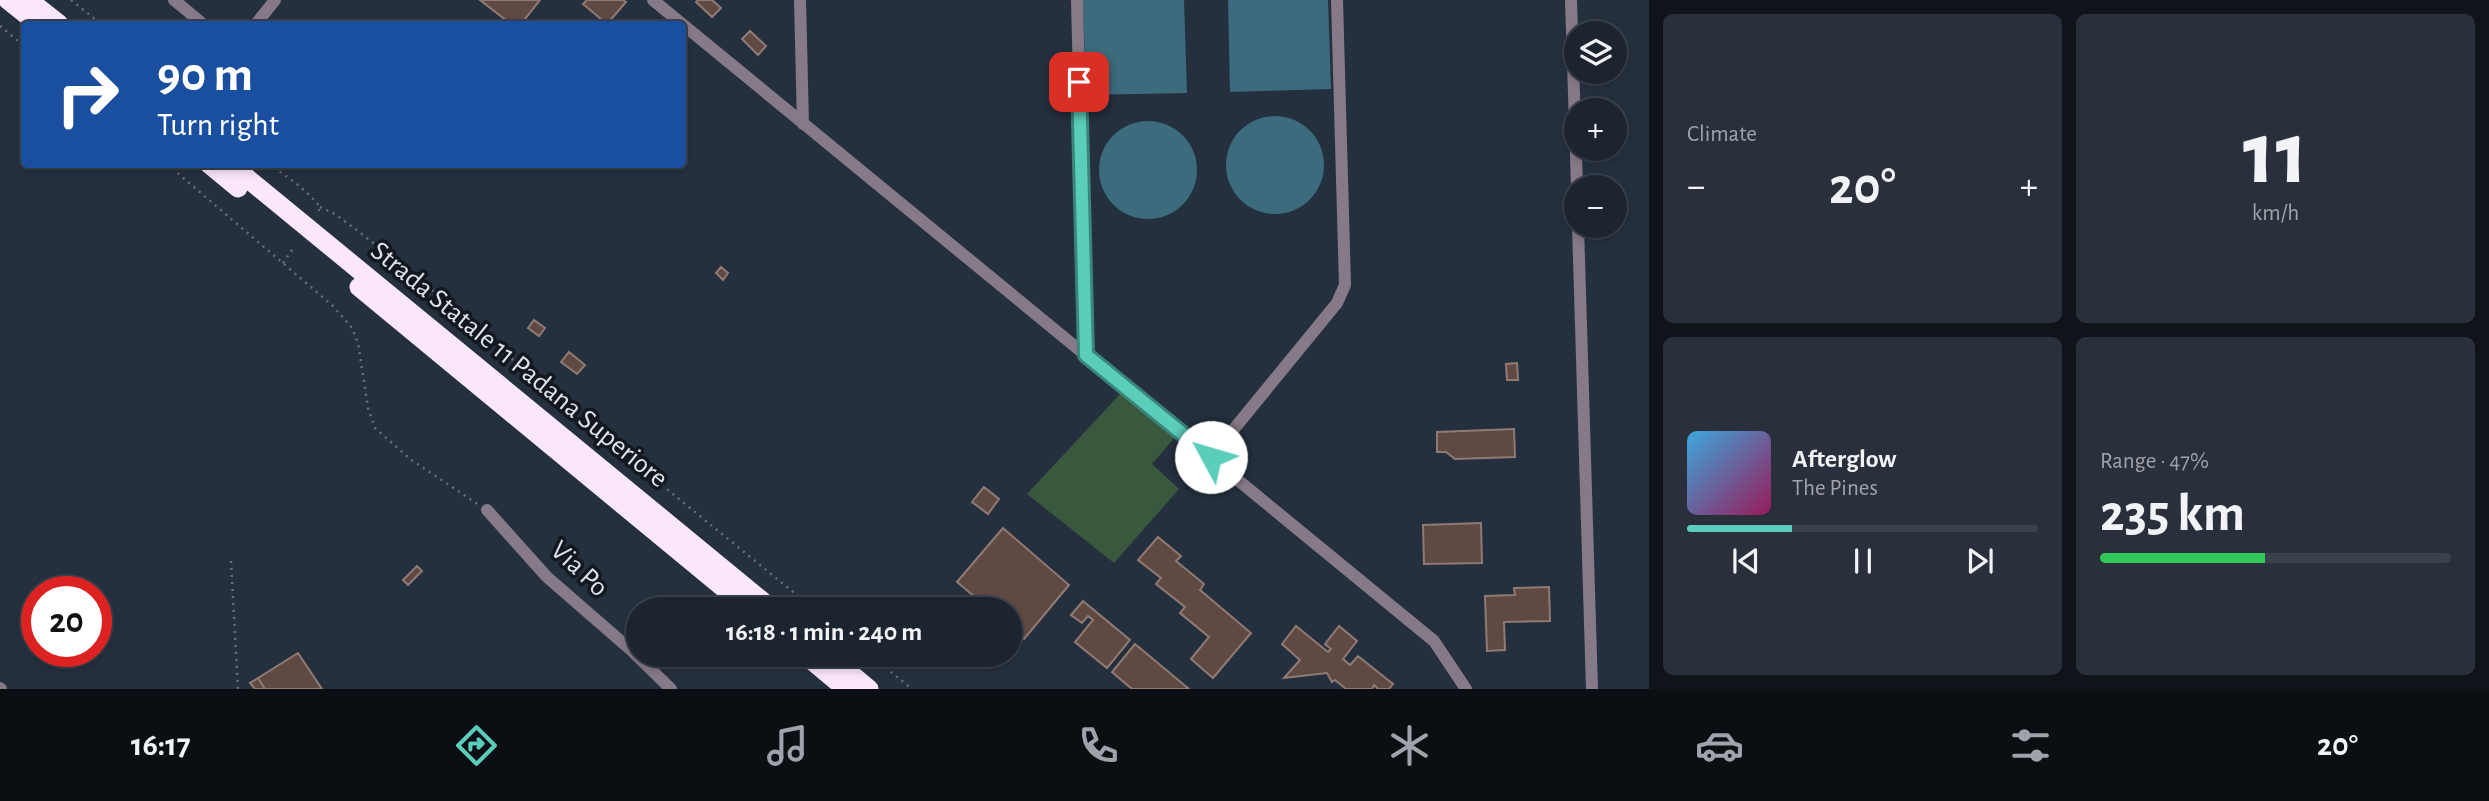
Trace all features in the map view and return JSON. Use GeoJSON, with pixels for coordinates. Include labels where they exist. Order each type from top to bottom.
{"type":"FeatureCollection","features":[{"type":"Feature","properties":{"kind":"highway"},"geometry":{"type":"LineString","coordinates":[[8,0],[34,21]]}},
{"type":"Feature","properties":{"kind":"highway"},"geometry":{"type":"LineString","coordinates":[[29,0],[55,21]]}},
{"type":"Feature","properties":{"kind":"highway","name":"Strada Statale 11 Padana Superiore"},"geometry":{"type":"LineString","coordinates":[[214,168],[735,597]]}},
{"type":"Feature","properties":{"kind":"highway","name":"Strada Statale 11 Padana Superiore"},"geometry":{"type":"LineString","coordinates":[[235,168],[757,597]]}},
{"type":"Feature","properties":{"kind":"highway"},"geometry":{"type":"LineString","coordinates":[[820,667],[846,689]]}},
{"type":"Feature","properties":{"kind":"highway"},"geometry":{"type":"LineString","coordinates":[[843,667],[869,689]]}},
{"type":"Feature","properties":{"kind":"street"},"geometry":{"type":"LineString","coordinates":[[174,0],[200,21]]}},
{"type":"Feature","properties":{"kind":"street"},"geometry":{"type":"LineString","coordinates":[[258,21],[275,0]]}},
{"type":"Feature","properties":{"kind":"street"},"geometry":{"type":"LineString","coordinates":[[653,0],[678,21]]}},
{"type":"Feature","properties":{"kind":"street"},"geometry":{"type":"LineString","coordinates":[[800,0],[803,124]]}},
{"type":"Feature","properties":{"kind":"street"},"geometry":{"type":"LineString","coordinates":[[1077,0],[1086,355]]}},
{"type":"Feature","properties":{"kind":"street"},"geometry":{"type":"LineString","coordinates":[[1211,457],[1336,303],[1345,285],[1337,0]]}},
{"type":"Feature","properties":{"kind":"street"},"geometry":{"type":"LineString","coordinates":[[1571,0],[1577,175]]}},
{"type":"Feature","properties":{"kind":"street"},"geometry":{"type":"LineString","coordinates":[[686,27],[1434,641],[1466,689]]}},
{"type":"Feature","properties":{"kind":"street"},"geometry":{"type":"LineString","coordinates":[[1578,238],[1592,689]]}},
{"type":"Feature","properties":{"kind":"street","name":"Via Po"},"geometry":{"type":"LineString","coordinates":[[487,510],[547,577],[631,650],[671,689]]}},
{"type":"Feature","properties":{"kind":"path"},"geometry":{"type":"LineString","coordinates":[[71,0],[97,21]]}},
{"type":"Feature","properties":{"kind":"path"},"geometry":{"type":"LineString","coordinates":[[0,26],[21,44]]}},
{"type":"Feature","properties":{"kind":"path"},"geometry":{"type":"LineString","coordinates":[[172,168],[333,306],[352,328],[358,343],[368,408],[374,428],[410,459],[487,510]]}},
{"type":"Feature","properties":{"kind":"path"},"geometry":{"type":"LineString","coordinates":[[274,168],[291,179],[320,207],[335,214],[362,234],[442,298],[576,415],[799,597]]}},
{"type":"Feature","properties":{"kind":"path"},"geometry":{"type":"LineString","coordinates":[[317,217],[320,207]]}},
{"type":"Feature","properties":{"kind":"path"},"geometry":{"type":"LineString","coordinates":[[283,263],[292,250]]}},
{"type":"Feature","properties":{"kind":"path"},"geometry":{"type":"LineString","coordinates":[[231,561],[238,689]]}},
{"type":"Feature","properties":{"kind":"path"},"geometry":{"type":"LineString","coordinates":[[885,667],[912,689]]}},
{"type":"Feature","properties":{"kind":"green space"},"geometry":{"type":"Polygon","coordinates":[[[1121,393],[1176,436],[1152,464],[1179,489],[1114,563],[1027,494],[1121,393]]]}},
{"type":"Feature","properties":{"kind":"water"},"geometry":{"type":"Polygon","coordinates":[[[1083,0],[1184,0],[1187,93],[1086,95],[1083,0]]]}},
{"type":"Feature","properties":{"kind":"water"},"geometry":{"type":"Polygon","coordinates":[[[1228,0],[1328,0],[1331,89],[1230,92],[1228,0]]]}},
{"type":"Feature","properties":{"kind":"water"},"geometry":{"type":"Polygon","coordinates":[[[1275,116],[1294,120],[1310,130],[1320,146],[1324,165],[1320,184],[1310,200],[1294,210],[1275,214],[1256,210],[1240,200],[1230,184],[1226,165],[1230,146],[1240,130],[1256,120],[1275,116]]]}},
{"type":"Feature","properties":{"kind":"water"},"geometry":{"type":"Polygon","coordinates":[[[1148,121],[1167,125],[1183,135],[1193,151],[1197,170],[1193,189],[1183,205],[1167,215],[1148,219],[1129,215],[1113,205],[1103,189],[1099,170],[1103,151],[1113,135],[1129,125],[1148,121]]]}},
{"type":"Feature","properties":{"kind":"building"},"geometry":{"type":"Polygon","coordinates":[[[480,0],[540,0],[523,21],[507,21],[480,0]]]}},
{"type":"Feature","properties":{"kind":"building"},"geometry":{"type":"Polygon","coordinates":[[[587,0],[626,2],[610,21],[603,21],[583,4],[587,0]]]}},
{"type":"Feature","properties":{"kind":"building"},"geometry":{"type":"Polygon","coordinates":[[[712,0],[721,8],[712,17],[696,2],[712,0]]]}},
{"type":"Feature","properties":{"kind":"building"},"geometry":{"type":"Polygon","coordinates":[[[750,31],[766,46],[758,55],[742,39],[750,31]]]}},
{"type":"Feature","properties":{"kind":"building"},"geometry":{"type":"Polygon","coordinates":[[[721,267],[728,273],[723,280],[716,273],[721,267]]]}},
{"type":"Feature","properties":{"kind":"building"},"geometry":{"type":"Polygon","coordinates":[[[534,320],[545,328],[539,336],[528,328],[534,320]]]}},
{"type":"Feature","properties":{"kind":"building"},"geometry":{"type":"Polygon","coordinates":[[[569,352],[585,365],[577,374],[561,362],[569,352]]]}},
{"type":"Feature","properties":{"kind":"building"},"geometry":{"type":"Polygon","coordinates":[[[1517,363],[1518,380],[1507,380],[1506,364],[1517,363]]]}},
{"type":"Feature","properties":{"kind":"building"},"geometry":{"type":"Polygon","coordinates":[[[1514,429],[1515,457],[1455,459],[1446,452],[1437,452],[1437,432],[1514,429]]]}},
{"type":"Feature","properties":{"kind":"building"},"geometry":{"type":"Polygon","coordinates":[[[984,487],[999,499],[988,514],[972,502],[984,487]]]}},
{"type":"Feature","properties":{"kind":"building"},"geometry":{"type":"Polygon","coordinates":[[[1481,523],[1482,563],[1424,564],[1423,525],[1481,523]]]}},
{"type":"Feature","properties":{"kind":"building"},"geometry":{"type":"Polygon","coordinates":[[[1003,528],[1069,585],[1024,639],[1022,597],[975,597],[957,582],[1003,528]]]}},
{"type":"Feature","properties":{"kind":"building"},"geometry":{"type":"Polygon","coordinates":[[[1158,537],[1181,556],[1176,561],[1204,584],[1200,590],[1251,633],[1213,678],[1191,659],[1209,637],[1180,613],[1185,607],[1156,584],[1161,578],[1138,560],[1158,537]]]}},
{"type":"Feature","properties":{"kind":"building"},"geometry":{"type":"Polygon","coordinates":[[[417,566],[422,571],[408,585],[403,580],[417,566]]]}},
{"type":"Feature","properties":{"kind":"building"},"geometry":{"type":"Polygon","coordinates":[[[1549,587],[1550,621],[1504,622],[1505,650],[1487,651],[1485,596],[1515,595],[1514,588],[1549,587]]]}},
{"type":"Feature","properties":{"kind":"building"},"geometry":{"type":"Polygon","coordinates":[[[1083,601],[1130,640],[1107,668],[1075,642],[1093,620],[1088,616],[1082,623],[1071,615],[1083,601]]]}},
{"type":"Feature","properties":{"kind":"building"},"geometry":{"type":"Polygon","coordinates":[[[1296,626],[1328,652],[1331,649],[1325,644],[1339,626],[1357,641],[1343,659],[1350,665],[1358,656],[1393,684],[1389,689],[1378,689],[1374,685],[1372,689],[1346,689],[1335,680],[1332,682],[1327,673],[1284,678],[1300,660],[1282,644],[1296,626]]]}},
{"type":"Feature","properties":{"kind":"building"},"geometry":{"type":"Polygon","coordinates":[[[1135,644],[1189,689],[1132,689],[1112,672],[1135,644]]]}},
{"type":"Feature","properties":{"kind":"building"},"geometry":{"type":"Polygon","coordinates":[[[298,653],[322,689],[265,689],[258,678],[298,653]]]}},
{"type":"Feature","properties":{"kind":"building"},"geometry":{"type":"Polygon","coordinates":[[[258,678],[265,689],[255,689],[250,683],[258,678]]]}},
{"type":"Feature","properties":{"kind":"route"},"geometry":{"type":"LineString","coordinates":[[1079,82],[1086,355],[1211,457]]}}]}
